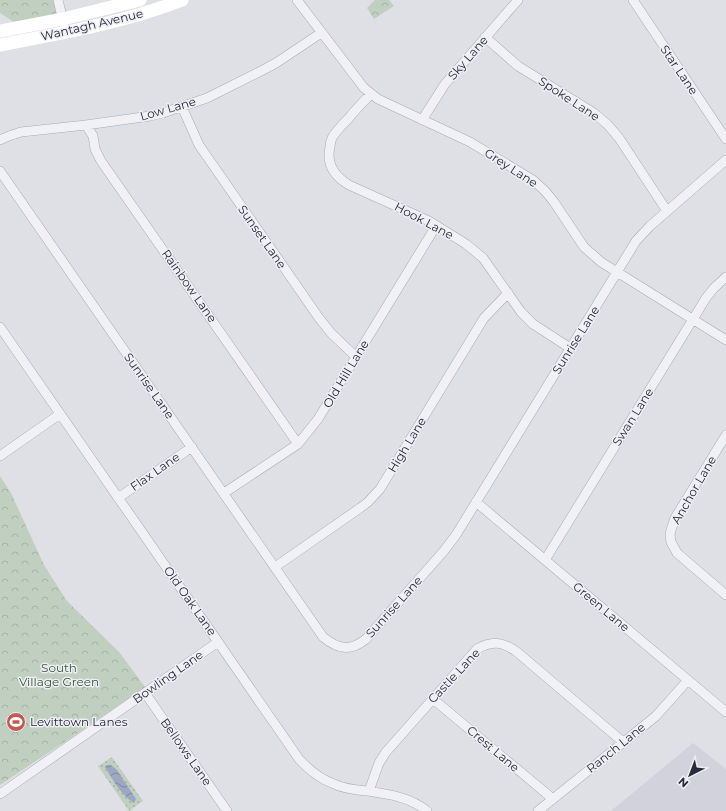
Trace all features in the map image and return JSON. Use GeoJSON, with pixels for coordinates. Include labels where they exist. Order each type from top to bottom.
{"type":"FeatureCollection","features":[{"type":"Feature","properties":{"kind":"main road","name":"Wantagh Avenue"},"geometry":{"type":"LineString","coordinates":[[0,45],[64,26],[140,0]]}},
{"type":"Feature","properties":{"kind":"main road","name":"Wantagh Avenue"},"geometry":{"type":"LineString","coordinates":[[0,32],[64,26],[141,14],[182,0]]}},
{"type":"Feature","properties":{"kind":"street"},"geometry":{"type":"LineString","coordinates":[[58,0],[64,26]]}},
{"type":"Feature","properties":{"kind":"street","name":"Grey Lane"},"geometry":{"type":"LineString","coordinates":[[297,0],[364,88],[371,94],[378,99],[470,142],[533,180],[554,202],[584,247],[601,262],[726,340]]}},
{"type":"Feature","properties":{"kind":"street","name":"Sky Lane"},"geometry":{"type":"LineString","coordinates":[[422,120],[445,84],[518,0]]}},
{"type":"Feature","properties":{"kind":"street","name":"Star Lane"},"geometry":{"type":"LineString","coordinates":[[633,0],[726,139]]}},
{"type":"Feature","properties":{"kind":"street","name":"Low Lane"},"geometry":{"type":"LineString","coordinates":[[0,140],[21,132],[150,116],[182,107],[207,98],[263,70],[321,33]]}},
{"type":"Feature","properties":{"kind":"street","name":"Spoke Lane"},"geometry":{"type":"LineString","coordinates":[[485,37],[518,66],[594,113],[608,125],[667,211]]}},
{"type":"Feature","properties":{"kind":"street","name":"Hook Lane"},"geometry":{"type":"LineString","coordinates":[[371,94],[339,128],[332,138],[328,152],[334,173],[349,185],[429,221],[466,244],[483,258],[521,312],[533,324],[570,348]]}},
{"type":"Feature","properties":{"kind":"street","name":"Sunset Lane"},"geometry":{"type":"LineString","coordinates":[[182,107],[199,145],[319,318],[330,333],[356,357]]}},
{"type":"Feature","properties":{"kind":"street","name":"Rainbow Lane"},"geometry":{"type":"LineString","coordinates":[[86,125],[93,136],[95,148],[102,161],[298,444]]}},
{"type":"Feature","properties":{"kind":"street","name":"Sunrise Lane"},"geometry":{"type":"LineString","coordinates":[[0,171],[323,636],[330,642],[346,648],[354,647],[366,639],[443,552],[456,535],[636,240],[726,160]]}},
{"type":"Feature","properties":{"kind":"street","name":"Old Hill Lane"},"geometry":{"type":"LineString","coordinates":[[224,493],[298,444],[318,419],[436,226]]}},
{"type":"Feature","properties":{"kind":"street","name":"Swan Lane"},"geometry":{"type":"LineString","coordinates":[[545,560],[706,298],[726,277]]}},
{"type":"Feature","properties":{"kind":"street","name":"High Lane"},"geometry":{"type":"LineString","coordinates":[[275,567],[360,508],[380,489],[484,318],[508,293]]}},
{"type":"Feature","properties":{"kind":"street","name":"Old Oak Lane"},"geometry":{"type":"LineString","coordinates":[[0,327],[218,642],[306,766],[320,777],[335,785],[350,789],[401,797],[410,800],[427,811]]}},
{"type":"Feature","properties":{"kind":"street"},"geometry":{"type":"LineString","coordinates":[[0,456],[60,414]]}},
{"type":"Feature","properties":{"kind":"street","name":"Anchor Lane"},"geometry":{"type":"LineString","coordinates":[[726,435],[675,518],[670,535],[677,553],[726,595]]}},
{"type":"Feature","properties":{"kind":"street","name":"Flax Lane"},"geometry":{"type":"LineString","coordinates":[[118,498],[192,447]]}},
{"type":"Feature","properties":{"kind":"street","name":"Green Lane"},"geometry":{"type":"LineString","coordinates":[[476,502],[726,712]]}},
{"type":"Feature","properties":{"kind":"street","name":"Bowling Lane"},"geometry":{"type":"LineString","coordinates":[[0,794],[218,642]]}},
{"type":"Feature","properties":{"kind":"street","name":"Castle Lane"},"geometry":{"type":"LineString","coordinates":[[369,791],[379,763],[386,752],[477,649],[491,643],[509,646],[623,742]]}},
{"type":"Feature","properties":{"kind":"street","name":"Ranch Lane"},"geometry":{"type":"LineString","coordinates":[[538,811],[656,716],[688,680]]}},
{"type":"Feature","properties":{"kind":"street","name":"Bellows Lane"},"geometry":{"type":"LineString","coordinates":[[145,694],[227,811]]}},
{"type":"Feature","properties":{"kind":"street","name":"Crest Lane"},"geometry":{"type":"LineString","coordinates":[[433,698],[553,799]]}},
{"type":"Feature","properties":{"kind":"shaded area"},"geometry":{"type":"Polygon","coordinates":[[[693,743],[726,769],[726,811],[611,811],[693,743]]]}},
{"type":"Feature","properties":{"kind":"green space"},"geometry":{"type":"Polygon","coordinates":[[[0,0],[58,0],[63,23],[26,30],[0,13],[0,0]]]}},
{"type":"Feature","properties":{"kind":"green space"},"geometry":{"type":"Polygon","coordinates":[[[375,0],[389,0],[394,6],[374,19],[367,8],[375,0]]]}},
{"type":"Feature","properties":{"kind":"green space","name":"South Village Green"},"geometry":{"type":"Polygon","coordinates":[[[0,476],[11,493],[44,565],[67,601],[119,652],[145,687],[0,785],[0,476]]]}},
{"type":"Feature","properties":{"kind":"green space"},"geometry":{"type":"Polygon","coordinates":[[[112,757],[143,801],[129,811],[98,766],[112,757]]]}},
{"type":"Feature","properties":{"kind":"water"},"geometry":{"type":"Polygon","coordinates":[[[107,765],[111,765],[117,770],[136,799],[134,803],[125,796],[118,787],[105,767],[107,765]]]}},
{"type":"Feature","properties":{"kind":"place","name":"Levittown Lanes"},"geometry":{"type":"Point","coordinates":[16,722]}}]}
